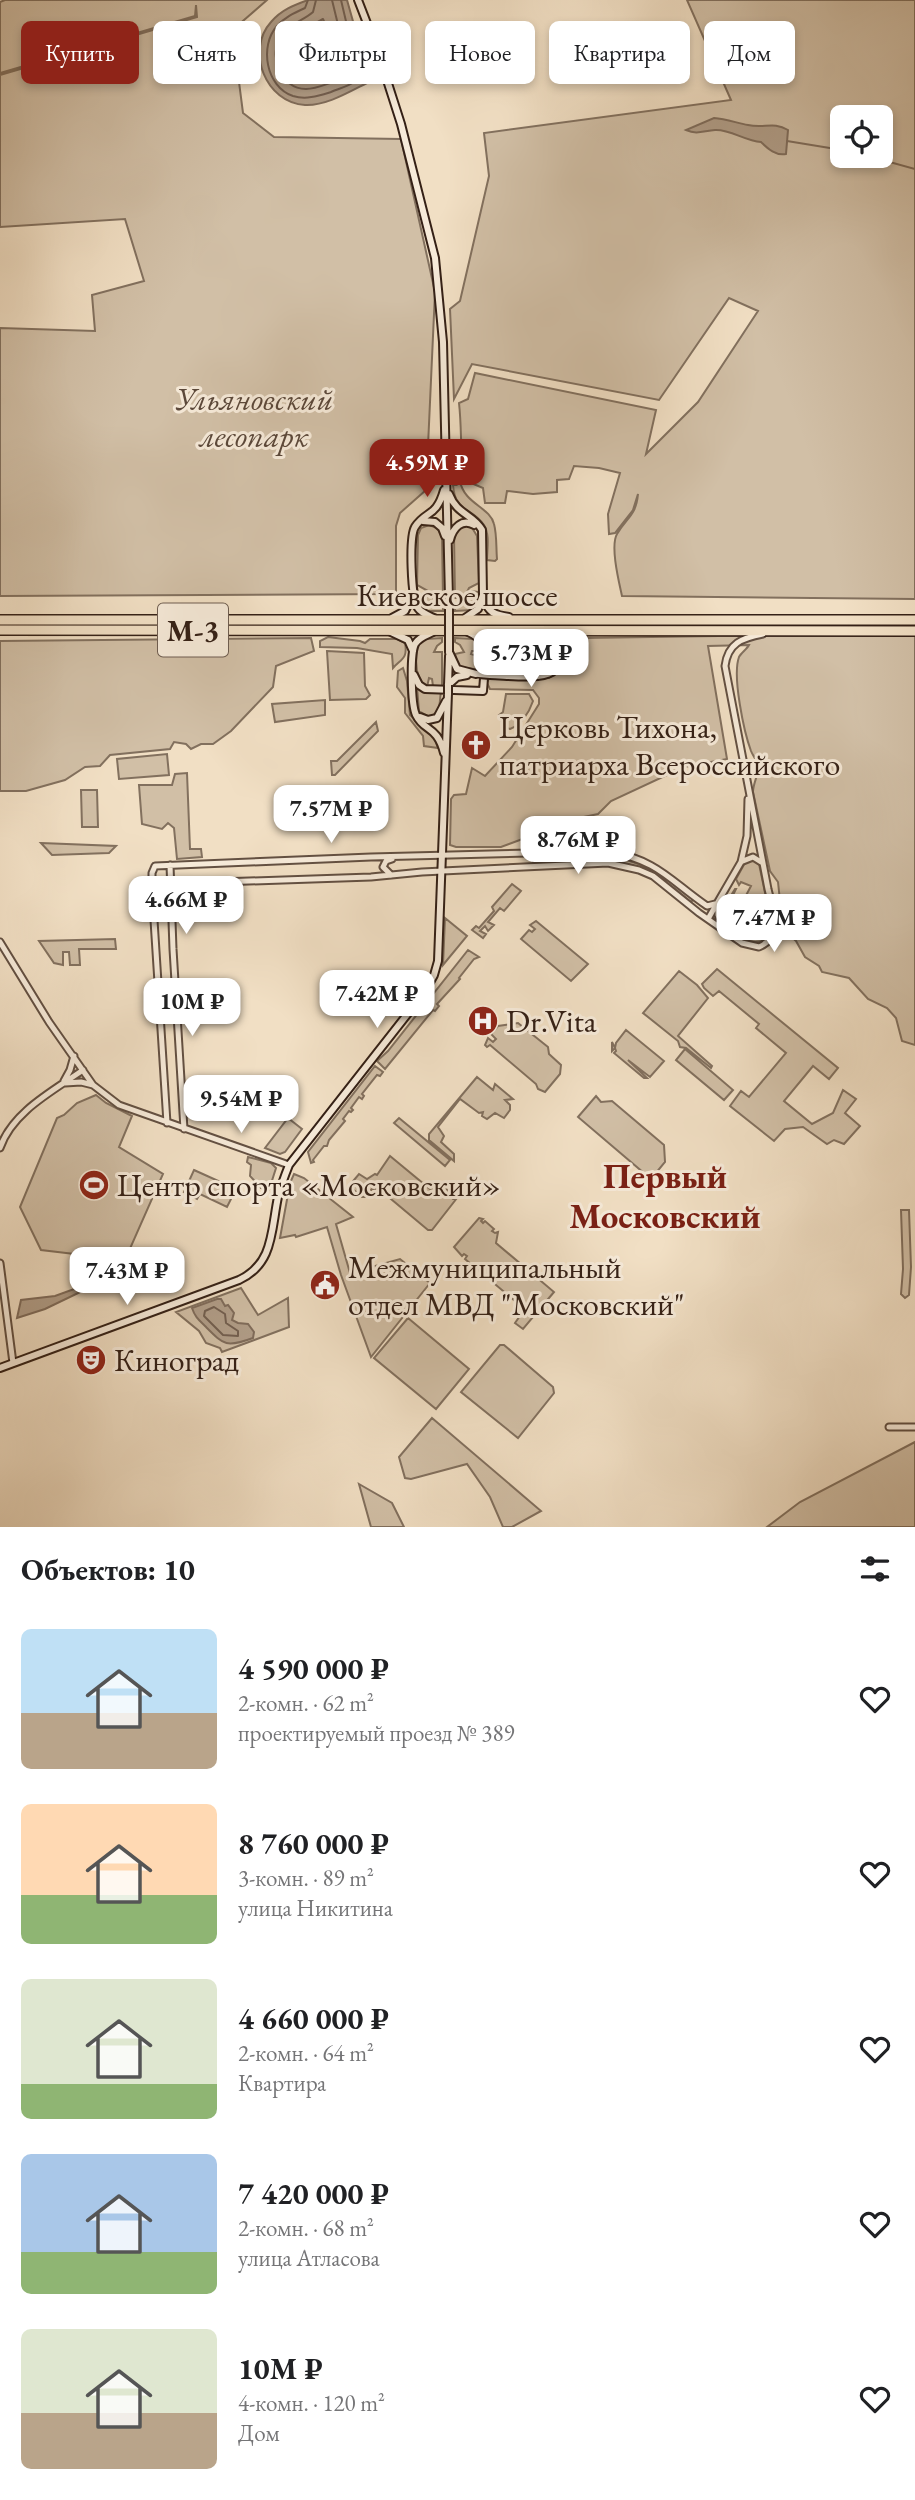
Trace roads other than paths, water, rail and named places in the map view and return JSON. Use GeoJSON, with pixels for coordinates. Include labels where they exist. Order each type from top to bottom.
{"type":"FeatureCollection","features":[{"type":"Feature","properties":{"kind":"highway","name":"Киевское шоссе"},"geometry":{"type":"LineString","coordinates":[[0,629],[386,625],[438,620],[514,618],[915,620]]}},
{"type":"Feature","properties":{"kind":"highway","name":"Киевское шоссе"},"geometry":{"type":"LineString","coordinates":[[0,620],[386,625],[437,630],[915,631]]}},
{"type":"Feature","properties":{"kind":"main road"},"geometry":{"type":"LineString","coordinates":[[0,1368],[239,1280],[255,1270],[272,1242],[278,1197],[289,1165],[424,993],[438,961],[449,652],[443,342],[435,258],[401,124],[358,0]]}},
{"type":"Feature","properties":{"kind":"main road"},"geometry":{"type":"LineString","coordinates":[[438,620],[420,610],[413,595],[412,537],[418,524],[438,508],[446,482]]}},
{"type":"Feature","properties":{"kind":"main road"},"geometry":{"type":"LineString","coordinates":[[446,482],[454,505],[479,524],[483,536],[483,593],[486,606],[492,613],[514,618]]}},
{"type":"Feature","properties":{"kind":"main road"},"geometry":{"type":"LineString","coordinates":[[418,524],[428,520],[439,524],[448,545]]}},
{"type":"Feature","properties":{"kind":"main road"},"geometry":{"type":"LineString","coordinates":[[448,545],[454,529],[463,523],[472,524],[483,536]]}},
{"type":"Feature","properties":{"kind":"main road"},"geometry":{"type":"LineString","coordinates":[[460,620],[478,609],[483,593]]}},
{"type":"Feature","properties":{"kind":"main road"},"geometry":{"type":"LineString","coordinates":[[413,595],[405,611],[386,625],[408,640],[413,651],[415,713],[418,719],[439,737],[446,762]]}},
{"type":"Feature","properties":{"kind":"main road"},"geometry":{"type":"LineString","coordinates":[[413,651],[419,639],[437,630]]}},
{"type":"Feature","properties":{"kind":"main road"},"geometry":{"type":"LineString","coordinates":[[413,673],[419,685],[427,689],[483,691],[485,649],[482,641],[471,633],[459,630]]}},
{"type":"Feature","properties":{"kind":"main road"},"geometry":{"type":"LineString","coordinates":[[530,631],[545,635],[556,642],[561,655],[557,667]]}},
{"type":"Feature","properties":{"kind":"main road"},"geometry":{"type":"LineString","coordinates":[[415,713],[424,720],[435,719],[440,714],[448,691],[457,677],[482,674],[540,676],[552,672],[571,639],[595,631]]}},
{"type":"Feature","properties":{"kind":"main road"},"geometry":{"type":"LineString","coordinates":[[449,652],[457,668],[482,674]]}},
{"type":"Feature","properties":{"kind":"street"},"geometry":{"type":"LineString","coordinates":[[152,881],[171,884],[391,875],[594,862],[624,865],[653,876],[699,914],[742,943],[760,947],[770,941],[777,930],[748,789],[726,660],[730,649],[746,638],[787,631]]}},
{"type":"Feature","properties":{"kind":"street"},"geometry":{"type":"LineString","coordinates":[[708,919],[741,862],[747,836],[748,789]]}},
{"type":"Feature","properties":{"kind":"street"},"geometry":{"type":"LineString","coordinates":[[167,1123],[152,881],[155,866],[589,851],[627,855],[664,872],[705,905],[719,903]]}},
{"type":"Feature","properties":{"kind":"street"},"geometry":{"type":"LineString","coordinates":[[741,862],[753,857],[760,859],[763,864]]}},
{"type":"Feature","properties":{"kind":"street"},"geometry":{"type":"LineString","coordinates":[[391,875],[384,869],[383,864],[395,858]]}},
{"type":"Feature","properties":{"kind":"street"},"geometry":{"type":"LineString","coordinates":[[170,865],[184,1129]]}},
{"type":"Feature","properties":{"kind":"street"},"geometry":{"type":"LineString","coordinates":[[719,903],[719,920],[724,930]]}},
{"type":"Feature","properties":{"kind":"street"},"geometry":{"type":"LineString","coordinates":[[699,914],[706,910],[705,905]]}},
{"type":"Feature","properties":{"kind":"street"},"geometry":{"type":"LineString","coordinates":[[0,942],[49,1022],[93,1085],[119,1105],[289,1165]]}},
{"type":"Feature","properties":{"kind":"street"},"geometry":{"type":"LineString","coordinates":[[62,1084],[74,1056]]}},
{"type":"Feature","properties":{"kind":"street"},"geometry":{"type":"LineString","coordinates":[[0,1148],[18,1118],[83,1070]]}},
{"type":"Feature","properties":{"kind":"street"},"geometry":{"type":"LineString","coordinates":[[62,1084],[81,1082],[93,1085]]}},
{"type":"Feature","properties":{"kind":"street"},"geometry":{"type":"LineString","coordinates":[[0,1262],[13,1363]]}},
{"type":"Feature","properties":{"kind":"street"},"geometry":{"type":"LineString","coordinates":[[889,1427],[915,1427]]}},
{"type":"Feature","properties":{"kind":"water"},"geometry":{"type":"Polygon","coordinates":[[[308,0],[347,0],[353,21],[275,21],[275,84],[365,84],[329,101],[313,105],[291,102],[270,86],[261,64],[263,34],[271,22],[288,8],[308,0]]]}},
{"type":"Feature","properties":{"kind":"water"},"geometry":{"type":"Polygon","coordinates":[[[714,118],[754,126],[778,126],[788,130],[786,154],[776,153],[761,142],[726,131],[686,130],[714,118]]]}},
{"type":"Feature","properties":{"kind":"water"},"geometry":{"type":"Polygon","coordinates":[[[96,1281],[97,1284],[45,1309],[17,1318],[21,1300],[55,1296],[96,1281]]]}},
{"type":"Feature","properties":{"kind":"water"},"geometry":{"type":"Polygon","coordinates":[[[221,1299],[234,1313],[232,1320],[248,1324],[254,1332],[253,1338],[226,1343],[199,1320],[192,1308],[221,1299]]]}},
{"type":"Feature","properties":{"kind":"waterway"},"geometry":{"type":"LineString","coordinates":[[787,141],[830,148]]}},
{"type":"Feature","properties":{"kind":"waterway"},"geometry":{"type":"LineString","coordinates":[[893,163],[915,169]]}},
{"type":"Feature","properties":{"kind":"waterway"},"geometry":{"type":"LineString","coordinates":[[94,1283],[136,1265],[166,1270]]}},
{"type":"Feature","properties":{"kind":"place","name":"Церковь Тихона, патриарха Всероссийского"},"geometry":{"type":"Point","coordinates":[476,745]}},
{"type":"Feature","properties":{"kind":"place","name":"Dr.Vita"},"geometry":{"type":"Point","coordinates":[483,1021]}},
{"type":"Feature","properties":{"kind":"place","name":"Центр спорта «Московский»"},"geometry":{"type":"Point","coordinates":[94,1185]}},
{"type":"Feature","properties":{"kind":"place","name":"Межмуниципальный отдел МВД \"Московский\""},"geometry":{"type":"Point","coordinates":[325,1285]}},
{"type":"Feature","properties":{"kind":"place","name":"Киноград"},"geometry":{"type":"Point","coordinates":[91,1360]}},
{"type":"Feature","properties":{"kind":"district","name":"Первый Московский"},"geometry":{"type":"Point","coordinates":[665,1195]}},
{"type":"Feature","properties":{"kind":"park label","name":"Ульяновский лесопарк"},"geometry":{"type":"Point","coordinates":[254,418]}}]}
